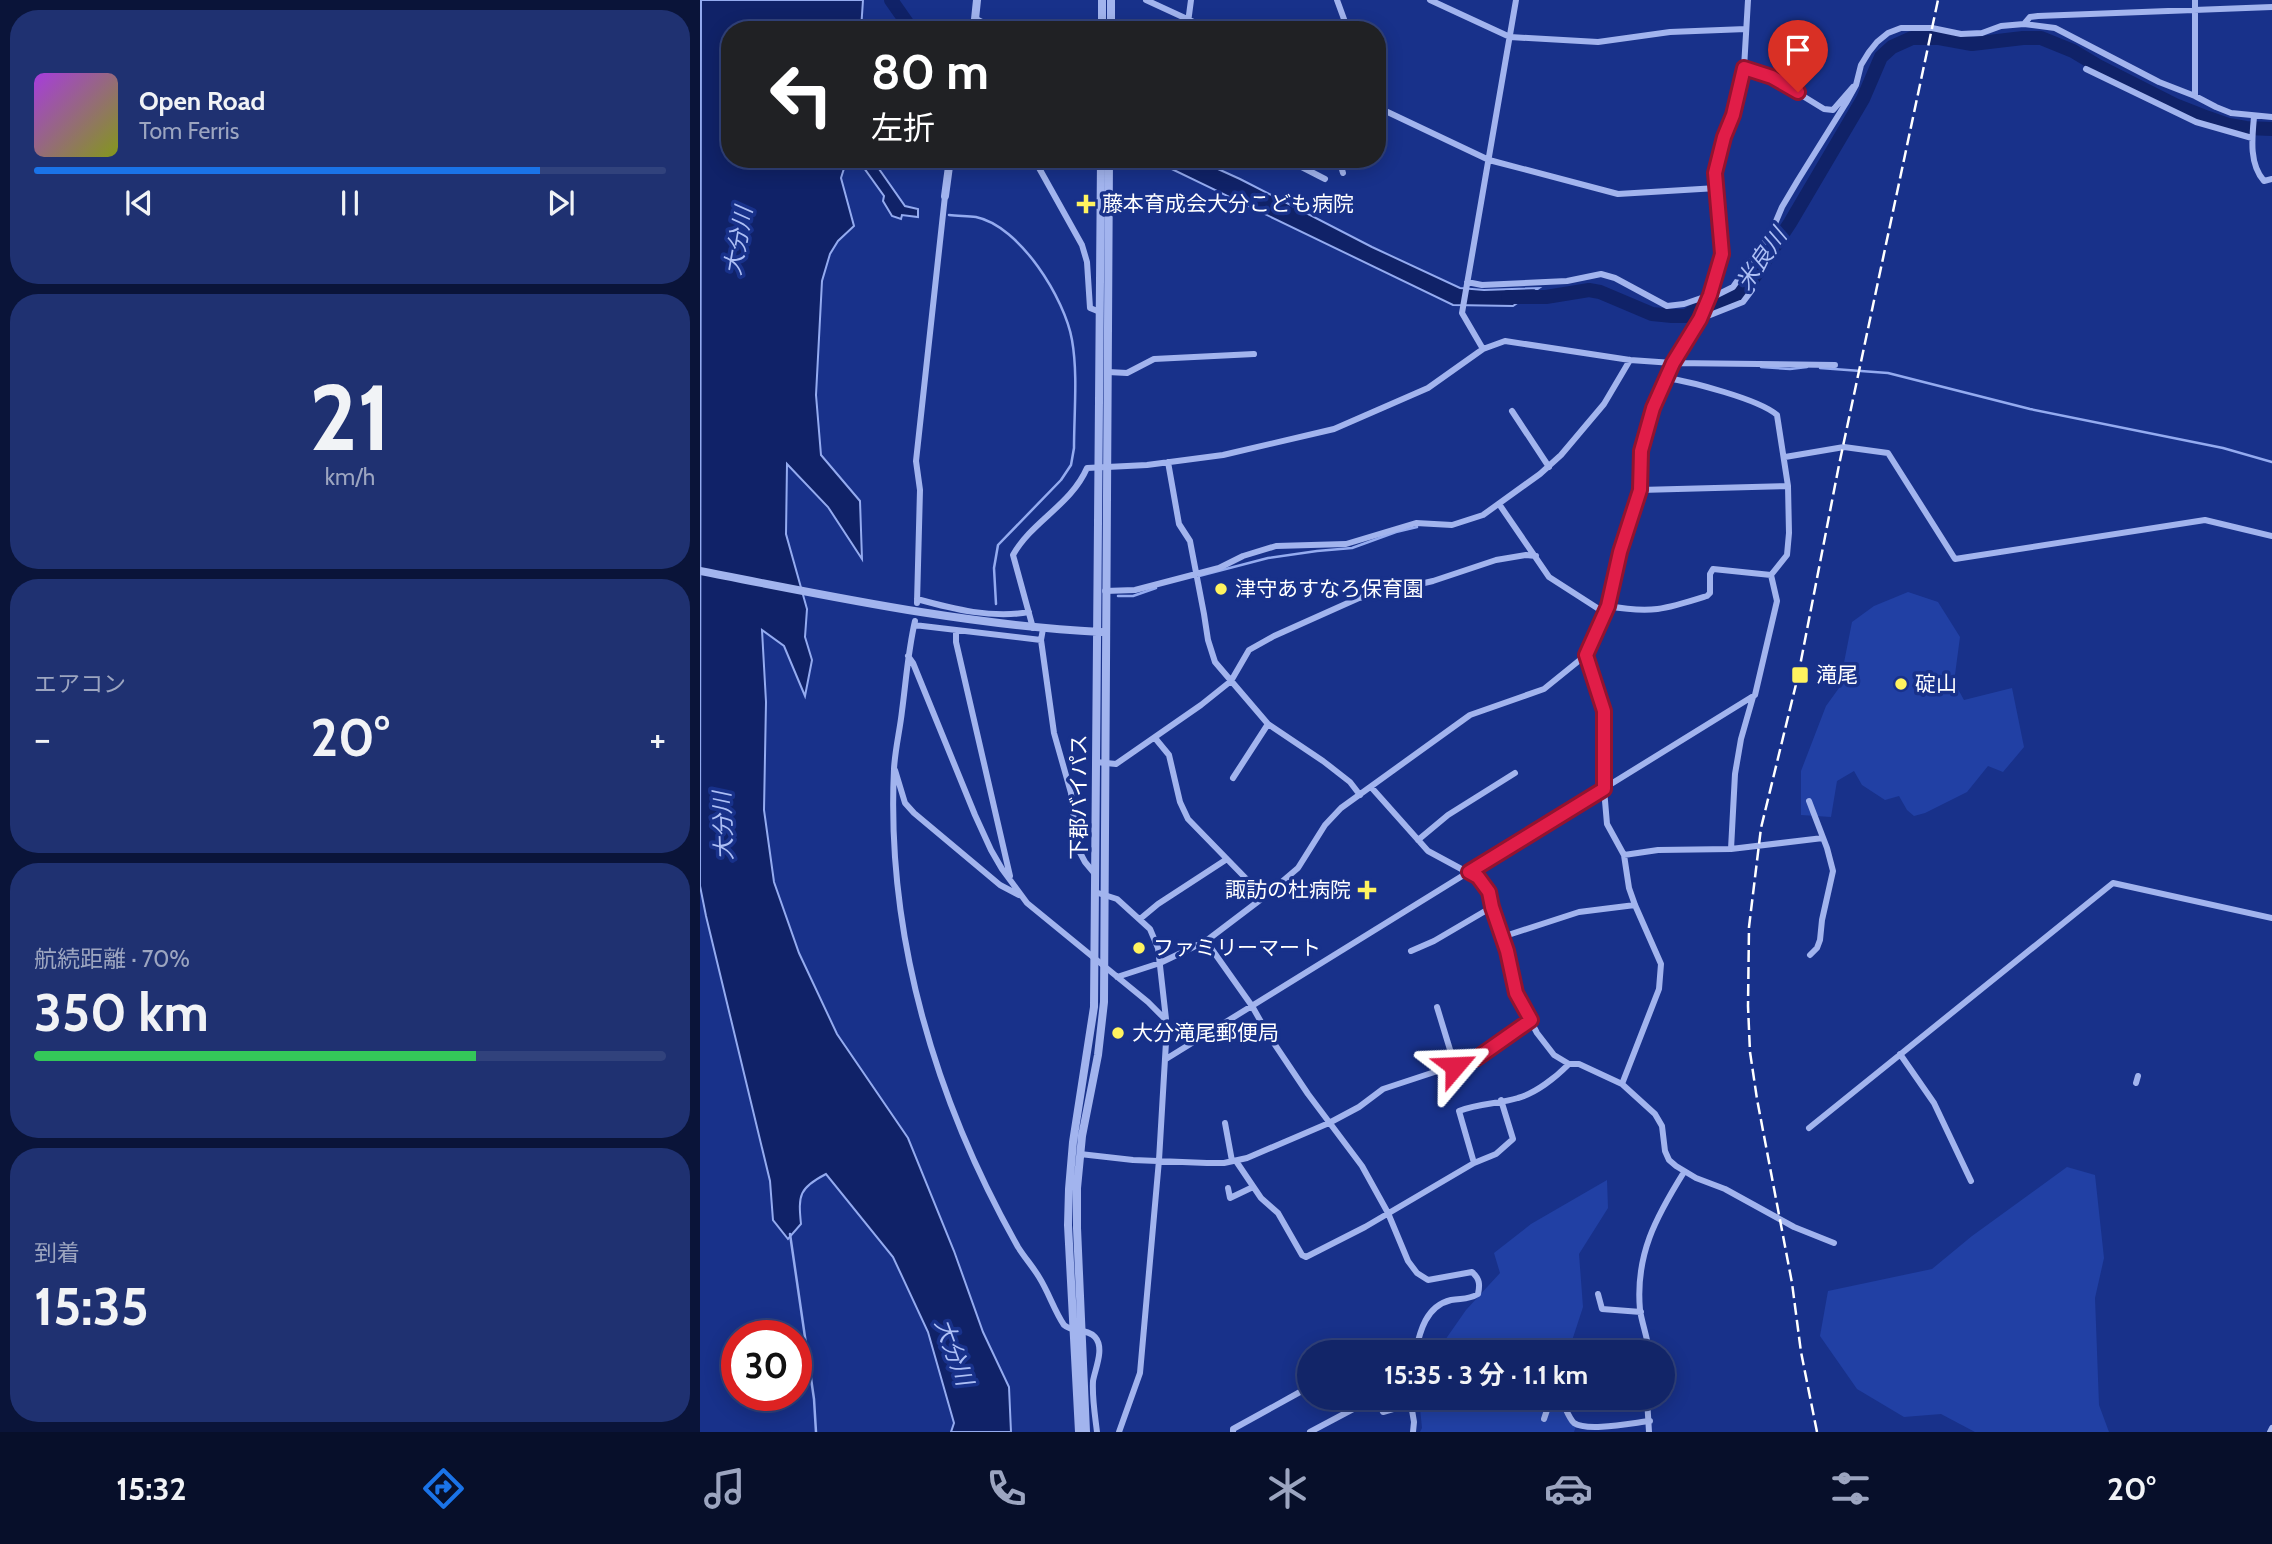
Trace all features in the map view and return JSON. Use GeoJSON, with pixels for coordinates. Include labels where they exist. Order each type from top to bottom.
{"type":"FeatureCollection","features":[{"type":"Feature","properties":{"kind":"street"},"geometry":{"type":"LineString","coordinates":[[977,0],[976,19],[980,21]]}},
{"type":"Feature","properties":{"kind":"street"},"geometry":{"type":"LineString","coordinates":[[1102,0],[1102,21]]}},
{"type":"Feature","properties":{"kind":"street"},"geometry":{"type":"LineString","coordinates":[[1111,0],[1111,21]]}},
{"type":"Feature","properties":{"kind":"street"},"geometry":{"type":"LineString","coordinates":[[1146,0],[1192,21]]}},
{"type":"Feature","properties":{"kind":"street"},"geometry":{"type":"LineString","coordinates":[[1188,19],[1191,0]]}},
{"type":"Feature","properties":{"kind":"street"},"geometry":{"type":"LineString","coordinates":[[1336,0],[1344,21]]}},
{"type":"Feature","properties":{"kind":"street"},"geometry":{"type":"LineString","coordinates":[[1430,0],[1510,37],[1598,42],[1670,32],[1746,29]]}},
{"type":"Feature","properties":{"kind":"street"},"geometry":{"type":"LineString","coordinates":[[1483,349],[1462,313],[1516,0]]}},
{"type":"Feature","properties":{"kind":"street"},"geometry":{"type":"LineString","coordinates":[[1117,978],[1160,963],[1206,941],[1298,868],[1325,825],[1341,808],[1470,715],[1544,689],[1586,655],[1607,610],[1620,552],[1640,490],[1641,451],[1653,408],[1673,363],[1700,319],[1722,254],[1715,173],[1744,68],[1748,0]]}},
{"type":"Feature","properties":{"kind":"street"},"geometry":{"type":"LineString","coordinates":[[2194,0],[2195,96]]}},
{"type":"Feature","properties":{"kind":"street"},"geometry":{"type":"LineString","coordinates":[[2024,24],[2029,17],[2038,16],[2272,8]]}},
{"type":"Feature","properties":{"kind":"street"},"geometry":{"type":"LineString","coordinates":[[1468,282],[1482,285],[1567,281],[1601,274],[1615,278],[1667,306],[1717,295],[1733,287],[1771,233],[1793,189],[1836,121],[1856,85],[1861,65],[1877,42],[1888,33],[1901,28],[1932,28],[1961,34],[1982,33],[2001,26],[2024,24],[2055,28],[2159,82],[2231,113],[2272,117]]}},
{"type":"Feature","properties":{"kind":"street"},"geometry":{"type":"LineString","coordinates":[[1744,68],[1772,77],[1824,109],[1833,110],[1856,85]]}},
{"type":"Feature","properties":{"kind":"street"},"geometry":{"type":"LineString","coordinates":[[2086,69],[2196,122],[2252,138]]}},
{"type":"Feature","properties":{"kind":"street"},"geometry":{"type":"LineString","coordinates":[[1386,111],[1489,160],[1618,194],[1717,188]]}},
{"type":"Feature","properties":{"kind":"street"},"geometry":{"type":"LineString","coordinates":[[2254,117],[2252,138],[2258,174],[2264,181],[2272,179]]}},
{"type":"Feature","properties":{"kind":"street"},"geometry":{"type":"LineString","coordinates":[[949,168],[916,461],[920,490],[917,601],[997,614],[1029,612]]}},
{"type":"Feature","properties":{"kind":"street"},"geometry":{"type":"LineString","coordinates":[[1039,168],[1082,245],[1087,262],[1090,308],[1100,312]]}},
{"type":"Feature","properties":{"kind":"street"},"geometry":{"type":"LineString","coordinates":[[1086,1432],[1077,1331],[1077,1205],[1080,1154],[1101,1034],[1104,967],[1100,892],[1103,467],[1101,168]]}},
{"type":"Feature","properties":{"kind":"street"},"geometry":{"type":"LineString","coordinates":[[1103,467],[1108,372],[1110,168]]}},
{"type":"Feature","properties":{"kind":"street"},"geometry":{"type":"LineString","coordinates":[[1308,168],[1325,179]]}},
{"type":"Feature","properties":{"kind":"street"},"geometry":{"type":"LineString","coordinates":[[1342,168],[1343,173]]}},
{"type":"Feature","properties":{"kind":"street"},"geometry":{"type":"LineString","coordinates":[[1700,319],[1743,302],[1752,290]]}},
{"type":"Feature","properties":{"kind":"street"},"geometry":{"type":"LineString","coordinates":[[1033,628],[1013,555],[1018,544],[1081,483],[1087,468],[1223,455],[1334,429],[1428,388],[1483,349],[1506,341],[1630,360],[1835,365]]}},
{"type":"Feature","properties":{"kind":"street"},"geometry":{"type":"LineString","coordinates":[[1108,372],[1127,373],[1154,359],[1254,354]]}},
{"type":"Feature","properties":{"kind":"street"},"geometry":{"type":"LineString","coordinates":[[1102,590],[1135,590],[1197,577],[1243,556],[1276,546],[1346,544],[1416,523],[1452,525],[1483,515],[1549,467],[1587,427],[1605,404],[1630,360]]}},
{"type":"Feature","properties":{"kind":"street"},"geometry":{"type":"LineString","coordinates":[[1667,378],[1692,382],[1770,409],[1777,415],[1785,457],[1788,486],[1787,555],[1771,575],[1776,607],[1755,695],[1741,739],[1735,774],[1731,849]]}},
{"type":"Feature","properties":{"kind":"street"},"geometry":{"type":"LineString","coordinates":[[1512,411],[1549,467]]}},
{"type":"Feature","properties":{"kind":"street"},"geometry":{"type":"LineString","coordinates":[[1785,457],[1843,447],[1888,453],[1955,559],[2204,520],[2272,536]]}},
{"type":"Feature","properties":{"kind":"street"},"geometry":{"type":"LineString","coordinates":[[1168,462],[1179,524],[1189,541],[1215,662],[1268,724],[1323,761],[1350,782],[1360,795]]}},
{"type":"Feature","properties":{"kind":"street"},"geometry":{"type":"LineString","coordinates":[[1640,490],[1788,486]]}},
{"type":"Feature","properties":{"kind":"street"},"geometry":{"type":"LineString","coordinates":[[1500,504],[1549,577],[1607,610],[1662,610],[1707,596],[1710,593],[1710,574],[1713,569],[1771,575]]}},
{"type":"Feature","properties":{"kind":"street"},"geometry":{"type":"LineString","coordinates":[[1101,763],[1116,764],[1231,681],[1249,650],[1261,642],[1345,603],[1433,581],[1496,560],[1536,556]]}},
{"type":"Feature","properties":{"kind":"street"},"geometry":{"type":"LineString","coordinates":[[700,571],[987,623],[1102,632]]}},
{"type":"Feature","properties":{"kind":"street"},"geometry":{"type":"LineString","coordinates":[[1041,640],[915,623],[908,656],[894,768],[896,863],[901,914],[914,989],[925,1029],[964,1134],[993,1198],[1019,1247],[1040,1278],[1059,1317],[1067,1328],[1096,1337],[1098,1346],[1093,1385],[1097,1432]]}},
{"type":"Feature","properties":{"kind":"street"},"geometry":{"type":"LineString","coordinates":[[1043,629],[1041,640],[1054,733],[1071,793],[1077,847],[1088,868],[1096,874]]}},
{"type":"Feature","properties":{"kind":"street"},"geometry":{"type":"LineString","coordinates":[[956,630],[956,642],[1011,882]]}},
{"type":"Feature","properties":{"kind":"street"},"geometry":{"type":"LineString","coordinates":[[1586,655],[1604,711],[1607,824],[1624,855],[1629,888],[1661,964],[1659,989],[1622,1084]]}},
{"type":"Feature","properties":{"kind":"street"},"geometry":{"type":"LineString","coordinates":[[908,656],[990,850],[1011,882],[1047,921],[1148,1002],[1166,1021]]}},
{"type":"Feature","properties":{"kind":"street"},"geometry":{"type":"LineString","coordinates":[[1166,1059],[1753,697]]}},
{"type":"Feature","properties":{"kind":"street"},"geometry":{"type":"LineString","coordinates":[[1233,778],[1268,724]]}},
{"type":"Feature","properties":{"kind":"street"},"geometry":{"type":"LineString","coordinates":[[1155,738],[1168,754],[1180,802],[1188,818],[1264,897]]}},
{"type":"Feature","properties":{"kind":"street","name":"下郡バイパス"},"geometry":{"type":"LineString","coordinates":[[1079,1432],[1077,1331],[1068,1225],[1069,1181],[1094,1007],[1100,892],[1096,874],[1101,763]]}},
{"type":"Feature","properties":{"kind":"street"},"geometry":{"type":"LineString","coordinates":[[894,768],[905,803],[914,813],[1000,884],[1023,898]]}},
{"type":"Feature","properties":{"kind":"street"},"geometry":{"type":"LineString","coordinates":[[1418,840],[1448,814],[1515,773]]}},
{"type":"Feature","properties":{"kind":"street"},"geometry":{"type":"LineString","coordinates":[[1371,788],[1418,840],[1440,858],[1478,877],[1485,885],[1507,951],[1516,993],[1554,1055],[1569,1064],[1579,1064],[1622,1084],[1659,1119],[1669,1160],[1684,1172],[1725,1189],[1801,1230],[1834,1244]]}},
{"type":"Feature","properties":{"kind":"street"},"geometry":{"type":"LineString","coordinates":[[1809,801],[1833,865],[1820,940],[1810,955]]}},
{"type":"Feature","properties":{"kind":"street"},"geometry":{"type":"LineString","coordinates":[[1624,855],[1658,850],[1731,849],[1823,838]]}},
{"type":"Feature","properties":{"kind":"street"},"geometry":{"type":"LineString","coordinates":[[1140,919],[1158,904],[1227,859]]}},
{"type":"Feature","properties":{"kind":"street"},"geometry":{"type":"LineString","coordinates":[[1809,1128],[2113,883],[2272,918]]}},
{"type":"Feature","properties":{"kind":"street"},"geometry":{"type":"LineString","coordinates":[[1100,892],[1117,898],[1150,929],[1155,938],[1168,1029],[1140,1373],[1119,1432]]}},
{"type":"Feature","properties":{"kind":"street"},"geometry":{"type":"LineString","coordinates":[[1502,937],[1579,912],[1635,905]]}},
{"type":"Feature","properties":{"kind":"street"},"geometry":{"type":"LineString","coordinates":[[1411,950],[1434,941],[1492,907]]}},
{"type":"Feature","properties":{"kind":"street"},"geometry":{"type":"LineString","coordinates":[[1206,941],[1252,1006],[1269,1036],[1362,1166],[1388,1213],[1408,1261],[1417,1273],[1428,1280],[1472,1272],[1477,1276],[1480,1283],[1478,1294],[1470,1299],[1449,1300],[1436,1308],[1428,1317],[1418,1340]]}},
{"type":"Feature","properties":{"kind":"street"},"geometry":{"type":"LineString","coordinates":[[1437,1007],[1455,1066]]}},
{"type":"Feature","properties":{"kind":"street"},"geometry":{"type":"LineString","coordinates":[[1080,1154],[1133,1160],[1207,1163],[1234,1161],[1329,1122],[1359,1107],[1383,1088],[1477,1058],[1531,1020]]}},
{"type":"Feature","properties":{"kind":"street"},"geometry":{"type":"LineString","coordinates":[[1900,1055],[1934,1103],[1972,1181]]}},
{"type":"Feature","properties":{"kind":"street"},"geometry":{"type":"LineString","coordinates":[[1474,1163],[1459,1111],[1476,1104],[1519,1098],[1569,1064]]}},
{"type":"Feature","properties":{"kind":"street"},"geometry":{"type":"LineString","coordinates":[[1225,1124],[1234,1161],[1253,1187],[1278,1213],[1302,1255],[1306,1257],[1474,1163],[1496,1154],[1513,1139],[1500,1100]]}},
{"type":"Feature","properties":{"kind":"street"},"geometry":{"type":"LineString","coordinates":[[1646,1340],[1641,1312],[1640,1273],[1650,1234],[1663,1205],[1684,1172]]}},
{"type":"Feature","properties":{"kind":"street"},"geometry":{"type":"LineString","coordinates":[[1227,1188],[1231,1201],[1253,1187]]}},
{"type":"Feature","properties":{"kind":"street"},"geometry":{"type":"LineString","coordinates":[[1598,1294],[1602,1309],[1641,1312]]}},
{"type":"Feature","properties":{"kind":"street"},"geometry":{"type":"LineString","coordinates":[[1233,1432],[1233,1429],[1297,1394]]}},
{"type":"Feature","properties":{"kind":"street"},"geometry":{"type":"LineString","coordinates":[[1544,1419],[1548,1407],[1554,1401],[1563,1403],[1574,1423],[1584,1429],[1650,1421]]}},
{"type":"Feature","properties":{"kind":"street"},"geometry":{"type":"LineString","coordinates":[[1310,1432],[1352,1410]]}},
{"type":"Feature","properties":{"kind":"street"},"geometry":{"type":"LineString","coordinates":[[1412,1410],[1414,1422],[1412,1431]]}},
{"type":"Feature","properties":{"kind":"street"},"geometry":{"type":"LineString","coordinates":[[1649,1410],[1649,1432]]}},
{"type":"Feature","properties":{"kind":"shaded area"},"geometry":{"type":"Polygon","coordinates":[[[1908,592],[1938,602],[1960,637],[1954,682],[1964,700],[2012,688],[2024,747],[2003,772],[1988,766],[1967,792],[1925,813],[1914,816],[1899,796],[1885,800],[1862,785],[1854,771],[1837,781],[1831,817],[1801,815],[1801,771],[1826,706],[1839,688],[1852,622],[1874,606],[1908,592]]]}},
{"type":"Feature","properties":{"kind":"shaded area"},"geometry":{"type":"Polygon","coordinates":[[[2067,1167],[2095,1175],[2104,1258],[2095,1298],[2099,1405],[2109,1432],[1975,1432],[1941,1414],[1904,1417],[1857,1389],[1820,1336],[1828,1291],[1932,1269],[1972,1236],[2067,1167]]]}},
{"type":"Feature","properties":{"kind":"shaded area"},"geometry":{"type":"Polygon","coordinates":[[[1607,1180],[1608,1208],[1579,1254],[1583,1307],[1572,1340],[1445,1340],[1466,1310],[1500,1273],[1494,1253],[1531,1224],[1607,1180]]]}},
{"type":"Feature","properties":{"kind":"shaded area"},"geometry":{"type":"Polygon","coordinates":[[[1420,1410],[1564,1410],[1576,1426],[1574,1432],[1420,1432],[1420,1410]]]}},
{"type":"Feature","properties":{"kind":"water","name":"大分川"},"geometry":{"type":"Polygon","coordinates":[[[701,0],[863,0],[862,21],[721,21],[721,168],[844,168],[841,178],[854,226],[838,241],[830,254],[822,281],[816,395],[821,455],[860,501],[862,559],[828,507],[787,464],[786,534],[807,609],[805,637],[812,660],[805,696],[784,646],[762,630],[766,702],[764,810],[774,882],[799,953],[837,1034],[908,1138],[954,1251],[983,1332],[1009,1387],[1011,1432],[951,1432],[954,1423],[928,1332],[893,1257],[826,1174],[802,1193],[801,1224],[788,1239],[773,1220],[770,1181],[700,886],[701,0]]]}},
{"type":"Feature","properties":{"kind":"water"},"geometry":{"type":"Polygon","coordinates":[[[864,168],[878,168],[905,206],[918,209],[918,217],[902,215],[901,219],[892,216],[883,201],[884,196],[864,168]]]}},
{"type":"Feature","properties":{"kind":"water"},"geometry":{"type":"Polygon","coordinates":[[[1170,168],[1216,168],[1460,288],[1539,288],[1513,306],[1453,305],[1170,168]]]}},
{"type":"Feature","properties":{"kind":"waterway","name":"米良川"},"geometry":{"type":"LineString","coordinates":[[891,0],[906,21]]}},
{"type":"Feature","properties":{"kind":"waterway","name":"米良川"},"geometry":{"type":"LineString","coordinates":[[1508,297],[1546,297],[1589,290],[1652,314],[1686,316],[1702,306],[1717,304],[1737,296],[1753,279],[1790,223],[1863,99],[1881,57],[1892,47],[1912,38],[1939,38],[1972,44],[2041,38],[2073,51],[2175,105],[2229,125],[2272,129]]}},
{"type":"Feature","properties":{"kind":"waterway"},"geometry":{"type":"LineString","coordinates":[[949,215],[976,217],[992,223],[1009,234],[1024,249],[1038,266],[1060,305],[1068,323],[1074,353],[1074,448],[1071,465],[1061,480],[998,545],[994,568],[996,604]]}},
{"type":"Feature","properties":{"kind":"waterway"},"geometry":{"type":"LineString","coordinates":[[1761,367],[1807,367]]}},
{"type":"Feature","properties":{"kind":"waterway"},"geometry":{"type":"LineString","coordinates":[[1820,368],[1888,373],[2030,409],[2223,448],[2272,462]]}},
{"type":"Feature","properties":{"kind":"waterway"},"geometry":{"type":"LineString","coordinates":[[1199,576],[1268,558],[1352,548],[1417,527]]}},
{"type":"Feature","properties":{"kind":"waterway"},"geometry":{"type":"LineString","coordinates":[[1118,596],[1133,596],[1156,588]]}},
{"type":"Feature","properties":{"kind":"waterway"},"geometry":{"type":"LineString","coordinates":[[790,1234],[814,1399],[816,1432]]}},
{"type":"Feature","properties":{"kind":"railway"},"geometry":{"type":"LineString","coordinates":[[1817,1432],[1750,1052],[1749,927],[1761,828],[1798,676],[1839,465],[1938,0]]}},
{"type":"Feature","properties":{"kind":"place","name":"藤本育成会大分こども病院"},"geometry":{"type":"Point","coordinates":[1086,204]}},
{"type":"Feature","properties":{"kind":"place","name":"津守あすなろ保育園"},"geometry":{"type":"Point","coordinates":[1221,589]}},
{"type":"Feature","properties":{"kind":"place","name":"滝尾"},"geometry":{"type":"Point","coordinates":[1800,675]}},
{"type":"Feature","properties":{"kind":"place","name":"碇山"},"geometry":{"type":"Point","coordinates":[1901,684]}},
{"type":"Feature","properties":{"kind":"place","name":"諏訪の杜病院"},"geometry":{"type":"Point","coordinates":[1367,890]}},
{"type":"Feature","properties":{"kind":"place","name":"ファミリーマート"},"geometry":{"type":"Point","coordinates":[1139,948]}},
{"type":"Feature","properties":{"kind":"place","name":"大分滝尾郵便局"},"geometry":{"type":"Point","coordinates":[1118,1033]}},
{"type":"Feature","properties":{"kind":"route"},"geometry":{"type":"LineString","coordinates":[[1455,1066],[1477,1058],[1531,1020],[1516,993],[1507,951],[1489,892],[1478,877],[1469,872],[1604,789],[1604,711],[1586,655],[1608,606],[1620,552],[1640,490],[1641,451],[1653,408],[1673,363],[1700,319],[1722,254],[1715,173],[1744,68],[1772,77],[1798,92]]}}]}
